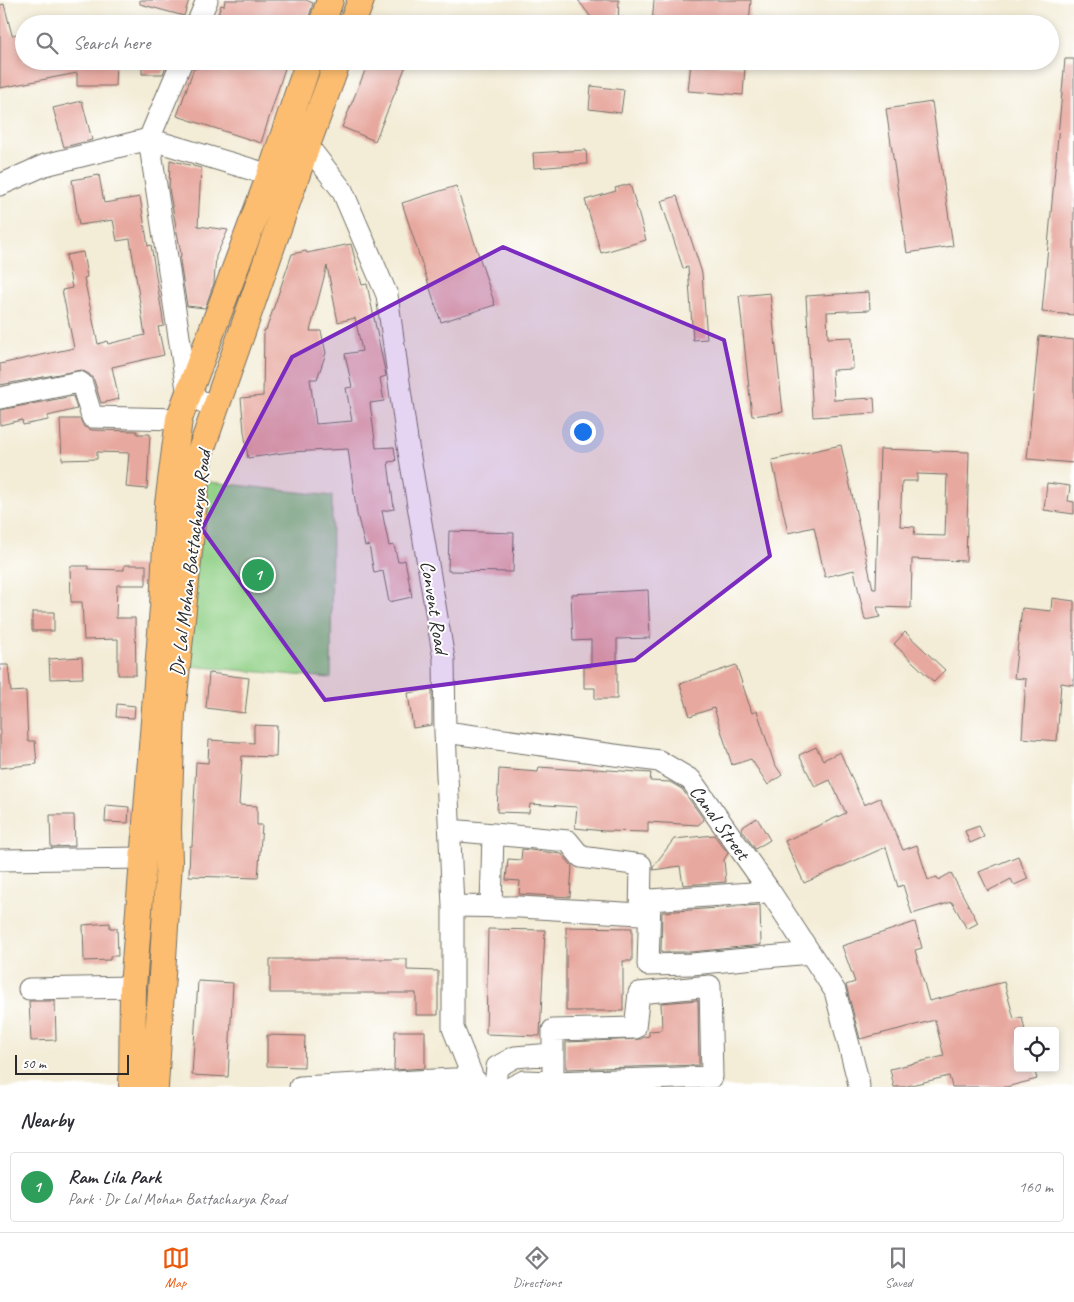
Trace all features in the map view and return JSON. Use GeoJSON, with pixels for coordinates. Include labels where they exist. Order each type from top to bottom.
{"type":"FeatureCollection","features":[{"type":"Feature","properties":{"kind":"main road"},"geometry":{"type":"LineString","coordinates":[[325,15],[330,0]]}},
{"type":"Feature","properties":{"kind":"main road"},"geometry":{"type":"LineString","coordinates":[[355,15],[361,0]]}},
{"type":"Feature","properties":{"kind":"main road","name":"Dr Lal Mohan Battacharya Road"},"geometry":{"type":"LineString","coordinates":[[132,1087],[133,987],[163,607],[168,504],[184,407],[270,175],[306,70]]}},
{"type":"Feature","properties":{"kind":"main road","name":"Dr Lal Mohan Battacharya Road"},"geometry":{"type":"LineString","coordinates":[[155,1087],[169,862],[168,829],[172,714],[199,456],[335,70]]}},
{"type":"Feature","properties":{"kind":"street"},"geometry":{"type":"LineString","coordinates":[[201,15],[207,0]]}},
{"type":"Feature","properties":{"kind":"street"},"geometry":{"type":"LineString","coordinates":[[178,70],[150,139],[184,407]]}},
{"type":"Feature","properties":{"kind":"street"},"geometry":{"type":"LineString","coordinates":[[0,185],[45,165],[150,139],[294,182]]}},
{"type":"Feature","properties":{"kind":"street","name":"Convent Road"},"geometry":{"type":"LineString","coordinates":[[307,145],[342,190],[387,295],[408,440],[444,659],[445,732],[453,906],[453,1028],[488,1085]]}},
{"type":"Feature","properties":{"kind":"street"},"geometry":{"type":"LineString","coordinates":[[0,398],[79,382],[82,384],[92,417],[184,407],[216,407]]}},
{"type":"Feature","properties":{"kind":"street","name":"Canal Street"},"geometry":{"type":"LineString","coordinates":[[445,732],[659,761],[691,780],[767,891],[800,954],[835,991],[859,1087]]}},
{"type":"Feature","properties":{"kind":"street"},"geometry":{"type":"LineString","coordinates":[[450,830],[568,841],[580,857],[641,865],[640,914],[453,906]]}},
{"type":"Feature","properties":{"kind":"street"},"geometry":{"type":"LineString","coordinates":[[491,907],[493,834]]}},
{"type":"Feature","properties":{"kind":"street"},"geometry":{"type":"LineString","coordinates":[[0,860],[143,858]]}},
{"type":"Feature","properties":{"kind":"street"},"geometry":{"type":"LineString","coordinates":[[767,891],[650,900],[648,965],[692,964],[800,954]]}},
{"type":"Feature","properties":{"kind":"street"},"geometry":{"type":"LineString","coordinates":[[300,1087],[488,1085],[524,1081],[553,1082],[712,1076],[710,986],[639,993],[635,1028],[553,1030],[553,1082]]}},
{"type":"Feature","properties":{"kind":"street"},"geometry":{"type":"LineString","coordinates":[[28,989],[133,987]]}},
{"type":"Feature","properties":{"kind":"street"},"geometry":{"type":"LineString","coordinates":[[488,1085],[497,1067],[515,1057],[552,1054]]}},
{"type":"Feature","properties":{"kind":"highlighted area"},"geometry":{"type":"Polygon","coordinates":[[[503,247],[724,340],[770,556],[635,660],[325,700],[202,529],[292,357],[503,247]]]}},
{"type":"Feature","properties":{"kind":"green space"},"geometry":{"type":"Polygon","coordinates":[[[201,481],[332,496],[331,678],[189,666],[201,481]]]}},
{"type":"Feature","properties":{"kind":"building"},"geometry":{"type":"Polygon","coordinates":[[[140,0],[189,0],[184,15],[140,4],[140,0]]]}},
{"type":"Feature","properties":{"kind":"building"},"geometry":{"type":"Polygon","coordinates":[[[225,0],[306,0],[313,3],[310,15],[218,15],[221,5],[224,6],[225,0]]]}},
{"type":"Feature","properties":{"kind":"building"},"geometry":{"type":"Polygon","coordinates":[[[578,0],[619,0],[618,15],[589,15],[578,0]]]}},
{"type":"Feature","properties":{"kind":"building"},"geometry":{"type":"Polygon","coordinates":[[[654,0],[751,0],[750,15],[653,15],[654,0]]]}},
{"type":"Feature","properties":{"kind":"building"},"geometry":{"type":"Polygon","coordinates":[[[4,4],[12,35],[15,34],[15,70],[116,70],[115,86],[77,86],[77,73],[0,88],[0,5],[4,4]]]}},
{"type":"Feature","properties":{"kind":"building"},"geometry":{"type":"Polygon","coordinates":[[[1065,59],[1074,59],[1074,315],[1042,312],[1065,59]]]}},
{"type":"Feature","properties":{"kind":"building"},"geometry":{"type":"Polygon","coordinates":[[[142,70],[165,70],[163,74],[142,74],[142,70]]]}},
{"type":"Feature","properties":{"kind":"building"},"geometry":{"type":"Polygon","coordinates":[[[193,70],[284,70],[261,143],[177,116],[193,70]]]}},
{"type":"Feature","properties":{"kind":"building"},"geometry":{"type":"Polygon","coordinates":[[[365,70],[404,70],[375,141],[342,127],[365,70]]]}},
{"type":"Feature","properties":{"kind":"building"},"geometry":{"type":"Polygon","coordinates":[[[690,70],[745,70],[743,95],[688,91],[690,70]]]}},
{"type":"Feature","properties":{"kind":"building"},"geometry":{"type":"Polygon","coordinates":[[[591,86],[624,90],[621,113],[589,109],[591,86]]]}},
{"type":"Feature","properties":{"kind":"building"},"geometry":{"type":"Polygon","coordinates":[[[82,101],[92,140],[64,147],[53,108],[82,101]]]}},
{"type":"Feature","properties":{"kind":"building"},"geometry":{"type":"Polygon","coordinates":[[[932,102],[953,246],[907,253],[886,109],[932,102]]]}},
{"type":"Feature","properties":{"kind":"building"},"geometry":{"type":"Polygon","coordinates":[[[586,150],[587,164],[534,168],[533,153],[586,150]]]}},
{"type":"Feature","properties":{"kind":"building"},"geometry":{"type":"Polygon","coordinates":[[[170,160],[201,168],[198,226],[228,230],[216,256],[214,283],[205,308],[187,306],[180,262],[181,254],[169,189],[170,160]]]}},
{"type":"Feature","properties":{"kind":"building"},"geometry":{"type":"Polygon","coordinates":[[[99,175],[104,203],[140,197],[148,246],[151,245],[164,326],[158,327],[164,355],[112,367],[119,399],[101,403],[94,380],[89,374],[81,370],[0,385],[0,364],[74,348],[62,290],[72,288],[66,255],[83,252],[87,277],[84,278],[98,344],[107,341],[108,344],[145,335],[130,239],[117,241],[113,220],[79,225],[72,180],[99,175]]]}},
{"type":"Feature","properties":{"kind":"building"},"geometry":{"type":"Polygon","coordinates":[[[630,184],[646,240],[601,253],[585,200],[616,191],[615,188],[630,184]]]}},
{"type":"Feature","properties":{"kind":"building"},"geometry":{"type":"Polygon","coordinates":[[[456,186],[495,305],[441,322],[402,203],[456,186]]]}},
{"type":"Feature","properties":{"kind":"building"},"geometry":{"type":"Polygon","coordinates":[[[677,196],[702,273],[707,339],[693,340],[688,267],[683,268],[661,201],[677,196]]]}},
{"type":"Feature","properties":{"kind":"building"},"geometry":{"type":"Polygon","coordinates":[[[351,244],[362,285],[367,284],[386,376],[380,378],[384,401],[370,403],[376,448],[394,447],[396,461],[388,462],[394,509],[382,511],[389,546],[394,545],[398,562],[405,560],[412,597],[389,602],[383,571],[374,573],[369,545],[365,546],[357,514],[348,449],[290,452],[248,458],[241,398],[263,396],[264,330],[266,330],[292,254],[306,251],[307,253],[351,244]],[[327,266],[310,331],[321,331],[326,353],[317,379],[310,379],[316,424],[352,421],[346,388],[352,387],[345,354],[362,351],[355,318],[338,322],[327,266]]]}},
{"type":"Feature","properties":{"kind":"building"},"geometry":{"type":"Polygon","coordinates":[[[869,292],[870,310],[827,312],[828,338],[852,337],[853,369],[832,370],[834,400],[874,398],[875,413],[813,417],[806,296],[869,292]]]}},
{"type":"Feature","properties":{"kind":"building"},"geometry":{"type":"Polygon","coordinates":[[[770,293],[783,412],[752,416],[739,296],[770,293]]]}},
{"type":"Feature","properties":{"kind":"building"},"geometry":{"type":"Polygon","coordinates":[[[1039,336],[1074,340],[1074,463],[1027,459],[1039,336]]]}},
{"type":"Feature","properties":{"kind":"building"},"geometry":{"type":"Polygon","coordinates":[[[73,396],[77,409],[48,416],[48,420],[23,425],[22,420],[0,425],[0,410],[73,396]]]}},
{"type":"Feature","properties":{"kind":"building"},"geometry":{"type":"Polygon","coordinates":[[[60,419],[80,419],[84,427],[92,430],[137,431],[137,434],[150,434],[147,489],[126,487],[129,453],[97,452],[97,459],[62,460],[60,419]]]}},
{"type":"Feature","properties":{"kind":"building"},"geometry":{"type":"Polygon","coordinates":[[[841,445],[873,589],[876,589],[880,449],[969,452],[966,561],[912,559],[911,608],[877,607],[880,617],[865,620],[854,570],[825,577],[814,527],[788,533],[772,460],[841,445]],[[917,474],[917,481],[902,481],[900,526],[915,527],[914,535],[945,536],[947,475],[917,474]]]}},
{"type":"Feature","properties":{"kind":"building"},"geometry":{"type":"Polygon","coordinates":[[[1047,483],[1070,486],[1068,501],[1074,502],[1074,514],[1044,510],[1047,483]]]}},
{"type":"Feature","properties":{"kind":"building"},"geometry":{"type":"Polygon","coordinates":[[[449,531],[514,533],[513,572],[448,571],[449,531]]]}},
{"type":"Feature","properties":{"kind":"building"},"geometry":{"type":"Polygon","coordinates":[[[124,565],[146,565],[146,585],[117,585],[116,618],[135,618],[136,675],[118,675],[118,639],[84,640],[82,602],[71,602],[70,566],[88,566],[88,569],[124,570],[124,565]]]}},
{"type":"Feature","properties":{"kind":"building"},"geometry":{"type":"Polygon","coordinates":[[[648,590],[650,638],[617,639],[617,699],[595,699],[595,688],[584,688],[584,667],[591,667],[591,640],[573,641],[571,594],[648,590]]]}},
{"type":"Feature","properties":{"kind":"building"},"geometry":{"type":"Polygon","coordinates":[[[1052,598],[1074,601],[1074,685],[1061,683],[1057,741],[1022,738],[1026,679],[1014,678],[1022,608],[1051,611],[1052,598]]]}},
{"type":"Feature","properties":{"kind":"building"},"geometry":{"type":"Polygon","coordinates":[[[32,612],[54,612],[54,631],[32,631],[32,612]]]}},
{"type":"Feature","properties":{"kind":"building"},"geometry":{"type":"Polygon","coordinates":[[[905,632],[945,670],[934,682],[894,644],[905,632]]]}},
{"type":"Feature","properties":{"kind":"building"},"geometry":{"type":"Polygon","coordinates":[[[82,657],[83,678],[50,679],[49,659],[82,657]]]}},
{"type":"Feature","properties":{"kind":"building"},"geometry":{"type":"Polygon","coordinates":[[[0,665],[8,665],[11,692],[26,691],[28,741],[35,741],[37,764],[0,768],[0,665]]]}},
{"type":"Feature","properties":{"kind":"building"},"geometry":{"type":"Polygon","coordinates":[[[736,665],[752,713],[757,711],[774,763],[782,775],[768,785],[751,759],[732,765],[714,708],[690,716],[680,684],[736,665]]]}},
{"type":"Feature","properties":{"kind":"building"},"geometry":{"type":"Polygon","coordinates":[[[209,673],[249,678],[245,713],[206,708],[209,673]]]}},
{"type":"Feature","properties":{"kind":"building"},"geometry":{"type":"Polygon","coordinates":[[[432,689],[432,725],[413,728],[408,693],[432,689]]]}},
{"type":"Feature","properties":{"kind":"building"},"geometry":{"type":"Polygon","coordinates":[[[117,704],[135,706],[134,718],[116,717],[117,704]]]}},
{"type":"Feature","properties":{"kind":"building"},"geometry":{"type":"Polygon","coordinates":[[[254,725],[277,726],[276,757],[242,756],[239,805],[257,806],[257,825],[262,825],[258,878],[189,876],[196,762],[208,763],[209,740],[254,743],[254,725]]]}},
{"type":"Feature","properties":{"kind":"building"},"geometry":{"type":"Polygon","coordinates":[[[816,747],[823,760],[840,752],[864,805],[880,798],[903,850],[917,845],[928,880],[937,877],[938,880],[951,873],[978,923],[967,929],[952,902],[912,914],[903,885],[898,887],[886,847],[804,883],[785,841],[846,813],[830,780],[815,787],[799,755],[816,747]]]}},
{"type":"Feature","properties":{"kind":"building"},"geometry":{"type":"Polygon","coordinates":[[[539,767],[651,773],[650,781],[670,782],[682,789],[704,820],[698,825],[648,822],[648,832],[604,831],[575,828],[577,807],[530,804],[529,813],[497,812],[499,769],[538,772],[539,767]]]}},
{"type":"Feature","properties":{"kind":"building"},"geometry":{"type":"Polygon","coordinates":[[[106,805],[129,807],[128,823],[105,822],[106,805]]]}},
{"type":"Feature","properties":{"kind":"building"},"geometry":{"type":"Polygon","coordinates":[[[50,815],[74,815],[75,846],[51,847],[50,815]]]}},
{"type":"Feature","properties":{"kind":"building"},"geometry":{"type":"Polygon","coordinates":[[[757,818],[770,840],[755,849],[741,828],[757,818]]]}},
{"type":"Feature","properties":{"kind":"building"},"geometry":{"type":"Polygon","coordinates":[[[979,826],[984,837],[970,843],[965,831],[979,826]]]}},
{"type":"Feature","properties":{"kind":"building"},"geometry":{"type":"Polygon","coordinates":[[[714,835],[728,853],[724,860],[726,882],[683,885],[680,866],[653,870],[653,867],[674,839],[714,835]]]}},
{"type":"Feature","properties":{"kind":"building"},"geometry":{"type":"Polygon","coordinates":[[[522,849],[562,854],[572,866],[570,897],[519,894],[520,881],[506,880],[508,859],[521,860],[522,849]]]}},
{"type":"Feature","properties":{"kind":"building"},"geometry":{"type":"Polygon","coordinates":[[[1018,856],[1028,879],[1014,885],[1011,879],[988,891],[979,872],[1018,856]]]}},
{"type":"Feature","properties":{"kind":"building"},"geometry":{"type":"Polygon","coordinates":[[[760,905],[761,945],[691,952],[661,952],[662,912],[760,905]]]}},
{"type":"Feature","properties":{"kind":"building"},"geometry":{"type":"Polygon","coordinates":[[[915,922],[922,948],[915,950],[929,1001],[1004,982],[1014,1019],[1022,1017],[1024,1027],[1014,1027],[1014,1072],[1035,1072],[1037,1079],[1006,1087],[952,1087],[949,1076],[903,1087],[894,1087],[890,1069],[944,1056],[935,1020],[860,1039],[846,985],[855,982],[842,946],[915,922]]]}},
{"type":"Feature","properties":{"kind":"building"},"geometry":{"type":"Polygon","coordinates":[[[110,923],[110,928],[117,928],[118,956],[110,956],[110,960],[84,961],[83,925],[110,923]]]}},
{"type":"Feature","properties":{"kind":"building"},"geometry":{"type":"Polygon","coordinates":[[[566,927],[632,928],[632,961],[623,961],[623,1011],[566,1011],[566,927]]]}},
{"type":"Feature","properties":{"kind":"building"},"geometry":{"type":"Polygon","coordinates":[[[488,929],[545,930],[540,1036],[486,1034],[488,929]]]}},
{"type":"Feature","properties":{"kind":"building"},"geometry":{"type":"Polygon","coordinates":[[[270,959],[407,959],[407,970],[438,971],[438,1015],[416,1015],[416,993],[270,993],[270,959]]]}},
{"type":"Feature","properties":{"kind":"building"},"geometry":{"type":"Polygon","coordinates":[[[198,981],[233,983],[228,1077],[192,1075],[198,981]]]}},
{"type":"Feature","properties":{"kind":"building"},"geometry":{"type":"Polygon","coordinates":[[[698,1000],[699,1065],[566,1069],[566,1042],[641,1039],[649,1036],[649,1031],[662,1030],[661,1003],[698,1000]]]}},
{"type":"Feature","properties":{"kind":"building"},"geometry":{"type":"Polygon","coordinates":[[[29,1001],[55,1001],[56,1040],[31,1041],[29,1001]]]}},
{"type":"Feature","properties":{"kind":"building"},"geometry":{"type":"Polygon","coordinates":[[[395,1031],[425,1031],[425,1068],[394,1070],[395,1031]]]}},
{"type":"Feature","properties":{"kind":"building"},"geometry":{"type":"Polygon","coordinates":[[[267,1035],[305,1036],[304,1067],[267,1066],[267,1035]]]}},
{"type":"Feature","properties":{"kind":"place","name":"Ram Lila Park"},"geometry":{"type":"Point","coordinates":[258,575]}}]}
